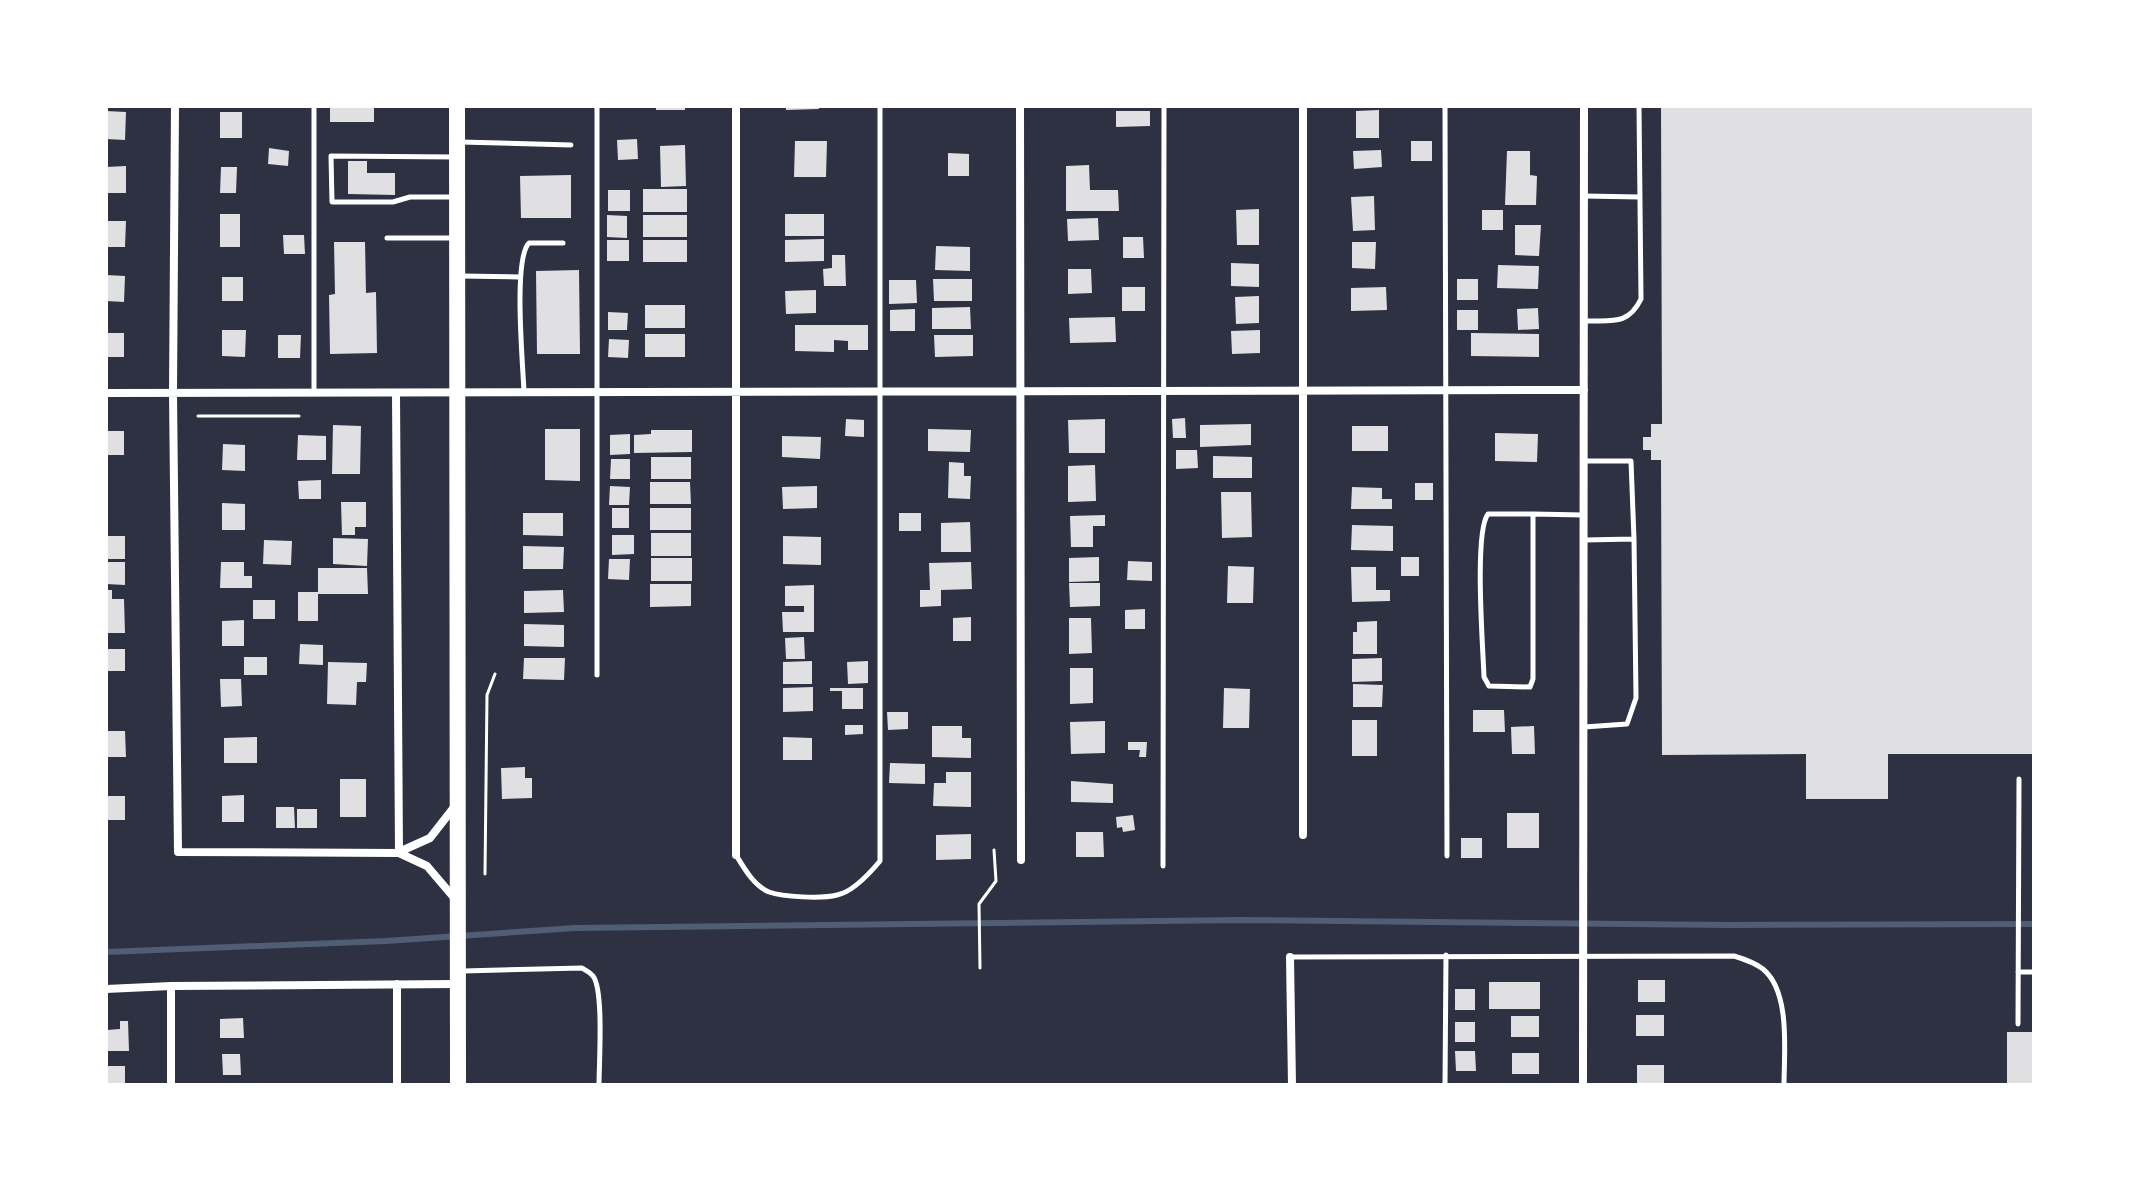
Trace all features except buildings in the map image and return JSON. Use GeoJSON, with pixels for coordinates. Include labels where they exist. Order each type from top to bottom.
{"type":"FeatureCollection","features":[{"type":"Feature","properties":{"kind":"main road"},"geometry":{"type":"LineString","coordinates":[[457,106],[458,1085]]}},
{"type":"Feature","properties":{"kind":"street"},"geometry":{"type":"LineString","coordinates":[[175,106],[173,393],[178,852],[399,853],[427,866],[457,901]]}},
{"type":"Feature","properties":{"kind":"street"},"geometry":{"type":"LineString","coordinates":[[736,106],[736,855]]}},
{"type":"Feature","properties":{"kind":"street"},"geometry":{"type":"LineString","coordinates":[[1020,106],[1021,860]]}},
{"type":"Feature","properties":{"kind":"street"},"geometry":{"type":"LineString","coordinates":[[1303,106],[1303,835]]}},
{"type":"Feature","properties":{"kind":"street"},"geometry":{"type":"LineString","coordinates":[[1583,1085],[1584,106]]}},
{"type":"Feature","properties":{"kind":"street"},"geometry":{"type":"LineString","coordinates":[[106,393],[1584,390]]}},
{"type":"Feature","properties":{"kind":"street"},"geometry":{"type":"LineString","coordinates":[[396,393],[399,853]]}},
{"type":"Feature","properties":{"kind":"street"},"geometry":{"type":"LineString","coordinates":[[399,853],[430,838],[457,803]]}},
{"type":"Feature","properties":{"kind":"street"},"geometry":{"type":"LineString","coordinates":[[1290,957],[1292,1085]]}},
{"type":"Feature","properties":{"kind":"street"},"geometry":{"type":"LineString","coordinates":[[106,989],[397,984],[457,978]]}},
{"type":"Feature","properties":{"kind":"street"},"geometry":{"type":"LineString","coordinates":[[397,984],[397,1085]]}},
{"type":"Feature","properties":{"kind":"street"},"geometry":{"type":"LineString","coordinates":[[171,986],[171,1085]]}},
{"type":"Feature","properties":{"kind":"lane"},"geometry":{"type":"LineString","coordinates":[[314,106],[314,393]]}},
{"type":"Feature","properties":{"kind":"lane"},"geometry":{"type":"LineString","coordinates":[[597,106],[597,675]]}},
{"type":"Feature","properties":{"kind":"lane"},"geometry":{"type":"LineString","coordinates":[[736,855],[748,875],[767,891],[806,896],[839,895],[866,877],[880,861],[880,106]]}},
{"type":"Feature","properties":{"kind":"lane"},"geometry":{"type":"LineString","coordinates":[[1163,866],[1164,106]]}},
{"type":"Feature","properties":{"kind":"lane"},"geometry":{"type":"LineString","coordinates":[[1445,106],[1447,856]]}},
{"type":"Feature","properties":{"kind":"lane"},"geometry":{"type":"LineString","coordinates":[[1584,321],[1623,320],[1635,312],[1641,299],[1639,106]]}},
{"type":"Feature","properties":{"kind":"lane"},"geometry":{"type":"LineString","coordinates":[[457,197],[410,197],[393,202],[332,202],[331,156],[571,145]]}},
{"type":"Feature","properties":{"kind":"lane"},"geometry":{"type":"LineString","coordinates":[[1584,196],[1640,197]]}},
{"type":"Feature","properties":{"kind":"lane"},"geometry":{"type":"LineString","coordinates":[[387,238],[457,238]]}},
{"type":"Feature","properties":{"kind":"lane"},"geometry":{"type":"LineString","coordinates":[[524,393],[520,277],[526,244],[563,243]]}},
{"type":"Feature","properties":{"kind":"lane"},"geometry":{"type":"LineString","coordinates":[[457,276],[520,277]]}},
{"type":"Feature","properties":{"kind":"lane"},"geometry":{"type":"LineString","coordinates":[[1583,727],[1627,724],[1636,698],[1631,461],[1584,461]]}},
{"type":"Feature","properties":{"kind":"lane"},"geometry":{"type":"LineString","coordinates":[[1533,514],[1532,685],[1489,686],[1484,677],[1482,619],[1480,547],[1484,518],[1488,514],[1533,514],[1584,515]]}},
{"type":"Feature","properties":{"kind":"lane"},"geometry":{"type":"LineString","coordinates":[[1584,540],[1634,539]]}},
{"type":"Feature","properties":{"kind":"lane"},"geometry":{"type":"LineString","coordinates":[[2018,1024],[2019,779]]}},
{"type":"Feature","properties":{"kind":"lane"},"geometry":{"type":"LineString","coordinates":[[1445,1085],[1446,955]]}},
{"type":"Feature","properties":{"kind":"lane"},"geometry":{"type":"LineString","coordinates":[[1290,957],[1734,956],[1764,969],[1776,985],[1784,1027],[1784,1085]]}},
{"type":"Feature","properties":{"kind":"lane"},"geometry":{"type":"LineString","coordinates":[[457,978],[582,968],[591,974],[599,1004],[599,1085]]}},
{"type":"Feature","properties":{"kind":"lane"},"geometry":{"type":"LineString","coordinates":[[2018,972],[2034,972]]}},
{"type":"Feature","properties":{"kind":"path"},"geometry":{"type":"LineString","coordinates":[[198,416],[299,416]]}},
{"type":"Feature","properties":{"kind":"path"},"geometry":{"type":"LineString","coordinates":[[485,874],[487,695],[495,674]]}},
{"type":"Feature","properties":{"kind":"path"},"geometry":{"type":"LineString","coordinates":[[980,968],[979,904],[996,881],[994,850]]}},
{"type":"Feature","properties":{"kind":"waterway"},"geometry":{"type":"LineString","coordinates":[[106,952],[386,941],[575,928],[1240,920],[1731,925],[2034,924]]}}]}
